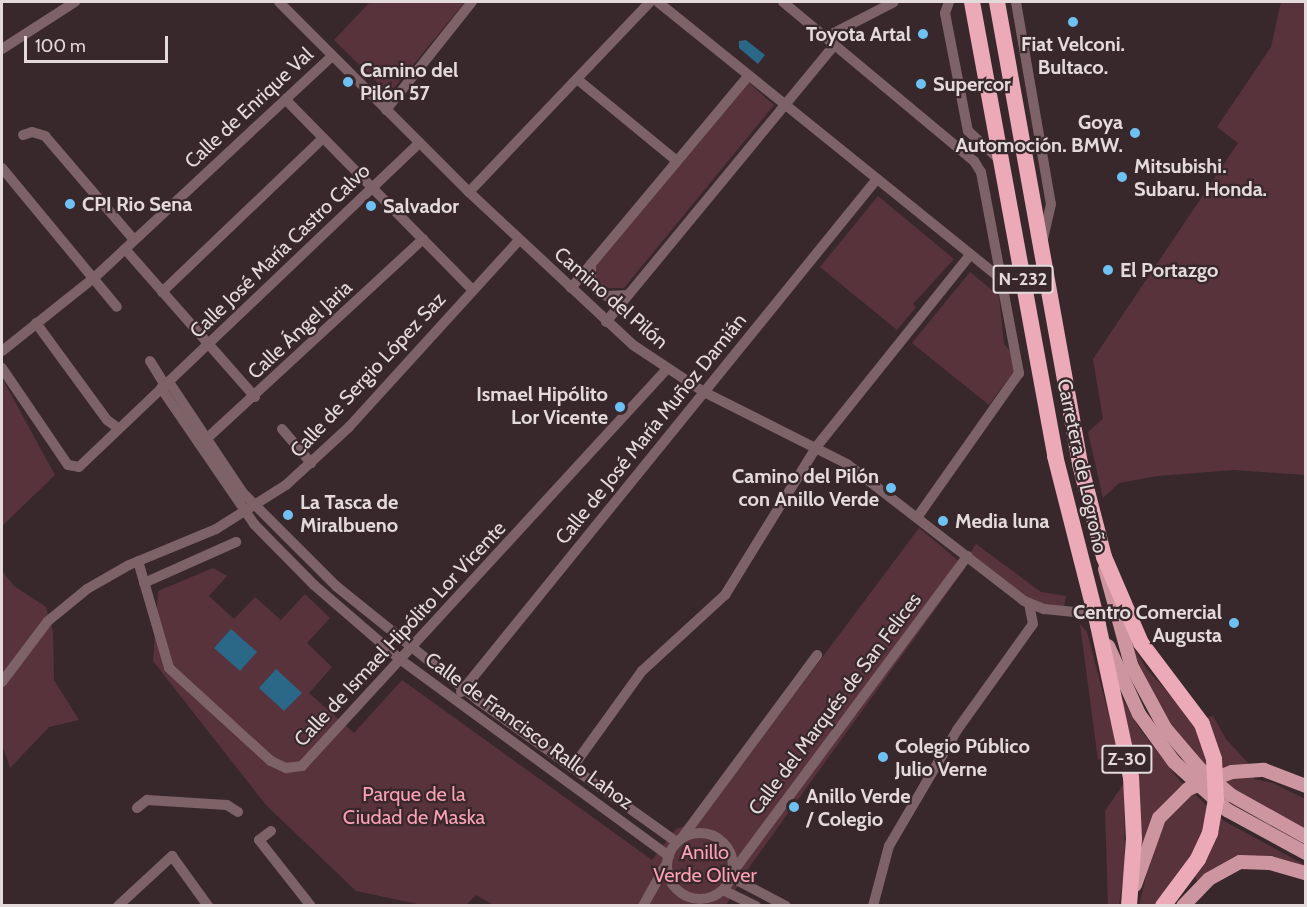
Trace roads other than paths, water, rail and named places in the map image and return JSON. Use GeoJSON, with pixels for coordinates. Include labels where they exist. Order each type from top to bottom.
{"type":"FeatureCollection","features":[{"type":"Feature","properties":{"kind":"highway","name":"Carretera de Logroño"},"geometry":{"type":"LineString","coordinates":[[972,2],[1055,456],[1097,620]]}},
{"type":"Feature","properties":{"kind":"highway","name":"Carretera de Logroño"},"geometry":{"type":"LineString","coordinates":[[997,2],[1080,464],[1104,557]]}},
{"type":"Feature","properties":{"kind":"highway"},"geometry":{"type":"LineString","coordinates":[[1104,557],[1141,643],[1202,724],[1214,759],[1216,800],[1210,833],[1198,859],[1163,906]]}},
{"type":"Feature","properties":{"kind":"highway","name":"Z-30"},"geometry":{"type":"LineString","coordinates":[[1097,620],[1131,777],[1134,839],[1131,901]]}},
{"type":"Feature","properties":{"kind":"main road","name":"Carretera de Logroño"},"geometry":{"type":"LineString","coordinates":[[1104,557],[1108,588],[1141,689],[1179,746],[1231,795],[1305,837]]}},
{"type":"Feature","properties":{"kind":"main road","name":"Carretera de Logroño"},"geometry":{"type":"LineString","coordinates":[[1097,620],[1139,714],[1174,762],[1227,810],[1305,853]]}},
{"type":"Feature","properties":{"kind":"main road","name":"Z-30"},"geometry":{"type":"LineString","coordinates":[[1131,901],[1144,853],[1159,818],[1173,801],[1199,783],[1232,772],[1264,770],[1305,786]]}},
{"type":"Feature","properties":{"kind":"main road"},"geometry":{"type":"LineString","coordinates":[[1183,906],[1209,879],[1240,862],[1270,863],[1305,873]]}},
{"type":"Feature","properties":{"kind":"street"},"geometry":{"type":"LineString","coordinates":[[2,50],[75,2]]}},
{"type":"Feature","properties":{"kind":"street","name":"Camino del Pilón"},"geometry":{"type":"LineString","coordinates":[[279,2],[519,240],[606,322],[666,370],[704,392],[817,446],[918,516],[1029,603],[1097,620]]}},
{"type":"Feature","properties":{"kind":"street"},"geometry":{"type":"LineString","coordinates":[[386,110],[472,2]]}},
{"type":"Feature","properties":{"kind":"street"},"geometry":{"type":"LineString","coordinates":[[469,192],[650,2]]}},
{"type":"Feature","properties":{"kind":"street"},"geometry":{"type":"LineString","coordinates":[[658,2],[969,256],[1002,280]]}},
{"type":"Feature","properties":{"kind":"street"},"geometry":{"type":"LineString","coordinates":[[783,2],[974,161],[982,177],[1019,363],[1014,381],[918,516]]}},
{"type":"Feature","properties":{"kind":"street"},"geometry":{"type":"LineString","coordinates":[[606,322],[783,105],[830,41],[894,2]]}},
{"type":"Feature","properties":{"kind":"street"},"geometry":{"type":"LineString","coordinates":[[949,2],[945,13],[968,131],[1000,159]]}},
{"type":"Feature","properties":{"kind":"street","name":"Carretera de Logroño"},"geometry":{"type":"LineString","coordinates":[[1016,2],[1051,204],[1040,245]]}},
{"type":"Feature","properties":{"kind":"street","name":"Calle de Enrique Val"},"geometry":{"type":"LineString","coordinates":[[2,351],[95,276],[332,56]]}},
{"type":"Feature","properties":{"kind":"street"},"geometry":{"type":"LineString","coordinates":[[571,288],[748,76]]}},
{"type":"Feature","properties":{"kind":"street"},"geometry":{"type":"LineString","coordinates":[[577,79],[677,161]]}},
{"type":"Feature","properties":{"kind":"street"},"geometry":{"type":"LineString","coordinates":[[285,99],[371,189],[472,289]]}},
{"type":"Feature","properties":{"kind":"street"},"geometry":{"type":"LineString","coordinates":[[23,135],[32,132],[45,136],[134,240]]}},
{"type":"Feature","properties":{"kind":"street"},"geometry":{"type":"LineString","coordinates":[[162,292],[323,138]]}},
{"type":"Feature","properties":{"kind":"street","name":"Calle José María Castro Calvo"},"geometry":{"type":"LineString","coordinates":[[2,369],[72,467],[80,467],[118,428],[419,143]]}},
{"type":"Feature","properties":{"kind":"street"},"geometry":{"type":"LineString","coordinates":[[2,168],[95,276],[117,307]]}},
{"type":"Feature","properties":{"kind":"street","name":"Calle de José María Muñoz Damián"},"geometry":{"type":"LineString","coordinates":[[457,703],[462,688],[876,180]]}},
{"type":"Feature","properties":{"kind":"street","name":"Calle Ángel Jaria"},"geometry":{"type":"LineString","coordinates":[[203,442],[255,397],[423,239]]}},
{"type":"Feature","properties":{"kind":"street","name":"Calle de Sergio López Saz"},"geometry":{"type":"LineString","coordinates":[[2,682],[60,610],[94,584],[138,561],[190,541],[257,507],[311,463],[519,240]]}},
{"type":"Feature","properties":{"kind":"street"},"geometry":{"type":"LineString","coordinates":[[125,249],[255,397]]}},
{"type":"Feature","properties":{"kind":"street"},"geometry":{"type":"LineString","coordinates":[[572,768],[642,671],[725,595],[817,446],[969,256]]}},
{"type":"Feature","properties":{"kind":"street"},"geometry":{"type":"LineString","coordinates":[[591,263],[591,278],[597,290],[607,296],[628,295]]}},
{"type":"Feature","properties":{"kind":"street"},"geometry":{"type":"LineString","coordinates":[[36,323],[107,420],[118,428]]}},
{"type":"Feature","properties":{"kind":"street","name":"Calle de Francisco Rallo Lahoz"},"geometry":{"type":"LineString","coordinates":[[150,361],[246,513],[314,585],[401,660],[668,859]]}},
{"type":"Feature","properties":{"kind":"street","name":"Calle de Ismael Hipólito Lor Vicente"},"geometry":{"type":"LineString","coordinates":[[138,561],[169,668],[280,766],[297,767],[309,762],[666,370]]}},
{"type":"Feature","properties":{"kind":"street"},"geometry":{"type":"LineString","coordinates":[[282,429],[311,463]]}},
{"type":"Feature","properties":{"kind":"street","name":"Calle de Francisco Rallo Lahoz"},"geometry":{"type":"LineString","coordinates":[[203,442],[257,507],[326,577],[411,649],[572,768],[679,841]]}},
{"type":"Feature","properties":{"kind":"street"},"geometry":{"type":"LineString","coordinates":[[144,583],[236,542]]}},
{"type":"Feature","properties":{"kind":"street","name":"Calle del Marqués de San Felices"},"geometry":{"type":"LineString","coordinates":[[732,875],[967,556]]}},
{"type":"Feature","properties":{"kind":"street"},"geometry":{"type":"LineString","coordinates":[[873,906],[889,846],[957,730],[1033,624],[1029,603]]}},
{"type":"Feature","properties":{"kind":"street"},"geometry":{"type":"LineString","coordinates":[[643,906],[679,841],[817,655]]}},
{"type":"Feature","properties":{"kind":"street"},"geometry":{"type":"LineString","coordinates":[[137,808],[147,800],[227,805],[238,812]]}},
{"type":"Feature","properties":{"kind":"street"},"geometry":{"type":"LineString","coordinates":[[271,831],[259,840],[311,906]]}},
{"type":"Feature","properties":{"kind":"street"},"geometry":{"type":"LineString","coordinates":[[679,841],[697,833],[721,841],[731,855],[732,875],[708,906]]}},
{"type":"Feature","properties":{"kind":"street"},"geometry":{"type":"LineString","coordinates":[[118,906],[172,856],[205,904]]}},
{"type":"Feature","properties":{"kind":"street"},"geometry":{"type":"LineString","coordinates":[[668,859],[668,874],[681,893],[699,899],[719,893],[756,906]]}},
{"type":"Feature","properties":{"kind":"street"},"geometry":{"type":"LineString","coordinates":[[732,875],[786,906]]}},
{"type":"Feature","properties":{"kind":"water"},"geometry":{"type":"Polygon","coordinates":[[[746,40],[765,55],[758,64],[739,48],[739,41],[746,40]]]}},
{"type":"Feature","properties":{"kind":"water"},"geometry":{"type":"Polygon","coordinates":[[[231,629],[257,652],[240,671],[214,648],[231,629]]]}},
{"type":"Feature","properties":{"kind":"water"},"geometry":{"type":"Polygon","coordinates":[[[276,669],[302,693],[284,711],[259,688],[276,669]]]}},
{"type":"Feature","properties":{"kind":"place","name":"Fiat Velconi. Bultaco."},"geometry":{"type":"Point","coordinates":[1073,22]}},
{"type":"Feature","properties":{"kind":"place","name":"Toyota Artal"},"geometry":{"type":"Point","coordinates":[923,34]}},
{"type":"Feature","properties":{"kind":"place","name":"Camino del Pilón 57"},"geometry":{"type":"Point","coordinates":[348,82]}},
{"type":"Feature","properties":{"kind":"place","name":"Supercor"},"geometry":{"type":"Point","coordinates":[921,84]}},
{"type":"Feature","properties":{"kind":"place","name":"Goya Automoción. BMW."},"geometry":{"type":"Point","coordinates":[1135,133]}},
{"type":"Feature","properties":{"kind":"place","name":"Mitsubishi. Subaru. Honda."},"geometry":{"type":"Point","coordinates":[1122,177]}},
{"type":"Feature","properties":{"kind":"place","name":"CPI Rio Sena"},"geometry":{"type":"Point","coordinates":[70,204]}},
{"type":"Feature","properties":{"kind":"place","name":"Salvador"},"geometry":{"type":"Point","coordinates":[371,206]}},
{"type":"Feature","properties":{"kind":"place","name":"El Portazgo"},"geometry":{"type":"Point","coordinates":[1108,270]}},
{"type":"Feature","properties":{"kind":"place","name":"Ismael Hipólito Lor Vicente"},"geometry":{"type":"Point","coordinates":[620,407]}},
{"type":"Feature","properties":{"kind":"place","name":"Camino del Pilón con Anillo Verde"},"geometry":{"type":"Point","coordinates":[891,488]}},
{"type":"Feature","properties":{"kind":"place","name":"La Tasca de Miralbueno"},"geometry":{"type":"Point","coordinates":[288,515]}},
{"type":"Feature","properties":{"kind":"place","name":"Media luna"},"geometry":{"type":"Point","coordinates":[943,521]}},
{"type":"Feature","properties":{"kind":"place","name":"Centro Comercial Augusta"},"geometry":{"type":"Point","coordinates":[1234,623]}},
{"type":"Feature","properties":{"kind":"place","name":"Colegio Público Julio Verne"},"geometry":{"type":"Point","coordinates":[883,757]}},
{"type":"Feature","properties":{"kind":"place","name":"Anillo Verde / Colegio"},"geometry":{"type":"Point","coordinates":[794,807]}},
{"type":"Feature","properties":{"kind":"park label","name":"Parque de la Ciudad de Maska"},"geometry":{"type":"Point","coordinates":[414,806]}},
{"type":"Feature","properties":{"kind":"park label","name":"Anillo Verde Oliver"},"geometry":{"type":"Point","coordinates":[705,864]}}]}
